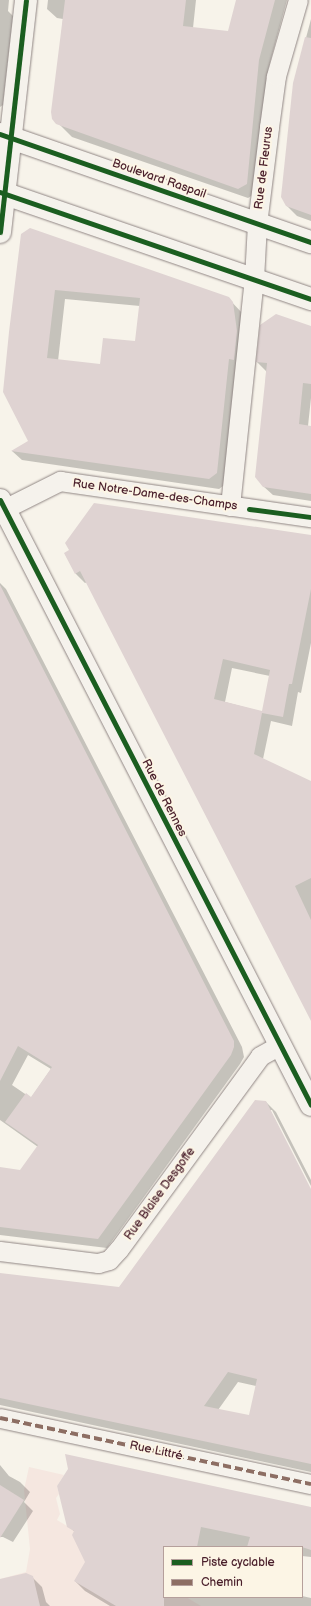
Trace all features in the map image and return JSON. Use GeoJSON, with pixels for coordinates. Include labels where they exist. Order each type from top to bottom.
{"type":"FeatureCollection","features":[{"type":"Feature","properties":{"kind":"main road"},"geometry":{"type":"LineString","coordinates":[[0,232],[5,136],[26,0]]}},
{"type":"Feature","properties":{"kind":"main road","name":"Boulevard Raspail"},"geometry":{"type":"LineString","coordinates":[[5,136],[311,242]]}},
{"type":"Feature","properties":{"kind":"main road"},"geometry":{"type":"LineString","coordinates":[[2,193],[311,298]]}},
{"type":"Feature","properties":{"kind":"main road","name":"Rue de Rennes"},"geometry":{"type":"LineString","coordinates":[[1,507],[311,1105]]}},
{"type":"Feature","properties":{"kind":"street","name":"Rue de Fleurus"},"geometry":{"type":"LineString","coordinates":[[230,506],[254,279],[257,224],[276,76],[298,0]]}},
{"type":"Feature","properties":{"kind":"street","name":"Rue Notre-Dame-des-Champs"},"geometry":{"type":"LineString","coordinates":[[1,507],[60,481],[311,517]]}},
{"type":"Feature","properties":{"kind":"street","name":"Rue Blaise Desgoffe"},"geometry":{"type":"LineString","coordinates":[[0,1251],[98,1262],[109,1260],[119,1249],[260,1056],[280,1045]]}},
{"type":"Feature","properties":{"kind":"street","name":"Rue Littré"},"geometry":{"type":"LineString","coordinates":[[0,1418],[311,1484]]}},
{"type":"Feature","properties":{"kind":"shaded area"},"geometry":{"type":"Polygon","coordinates":[[[29,1467],[64,1475],[57,1486],[59,1494],[56,1498],[60,1514],[57,1520],[163,1583],[163,1598],[188,1598],[201,1606],[0,1606],[0,1579],[26,1572],[30,1549],[24,1490],[29,1467]]]}},
{"type":"Feature","properties":{"kind":"building"},"geometry":{"type":"Polygon","coordinates":[[[65,0],[186,0],[183,26],[228,31],[236,0],[275,0],[259,60],[247,184],[238,189],[56,124],[52,119],[51,112],[65,0]]]}},
{"type":"Feature","properties":{"kind":"building"},"geometry":{"type":"Polygon","coordinates":[[[305,37],[311,38],[311,215],[286,206],[281,197],[293,83],[305,37]]]}},
{"type":"Feature","properties":{"kind":"building"},"geometry":{"type":"Polygon","coordinates":[[[30,228],[229,297],[233,302],[237,331],[234,360],[229,359],[217,473],[209,479],[11,451],[28,441],[3,392],[21,234],[30,228]],[[55,290],[47,358],[100,364],[103,338],[135,341],[140,298],[55,290]]]}},
{"type":"Feature","properties":{"kind":"building"},"geometry":{"type":"Polygon","coordinates":[[[276,314],[311,326],[311,384],[303,383],[299,424],[311,426],[311,494],[263,487],[255,477],[267,363],[256,362],[260,325],[276,314]]]}},
{"type":"Feature","properties":{"kind":"building"},"geometry":{"type":"Polygon","coordinates":[[[94,503],[311,535],[311,589],[292,684],[289,684],[283,717],[262,713],[254,754],[311,781],[311,878],[295,886],[311,920],[311,1021],[80,571],[75,574],[64,553],[69,550],[65,543],[94,503]],[[223,659],[214,699],[262,711],[270,670],[223,659]]]}},
{"type":"Feature","properties":{"kind":"building"},"geometry":{"type":"Polygon","coordinates":[[[0,585],[234,1041],[234,1047],[231,1055],[98,1239],[0,1227],[0,1167],[20,1170],[38,1145],[5,1122],[26,1093],[31,1097],[52,1067],[18,1046],[0,1081],[0,585]]]}},
{"type":"Feature","properties":{"kind":"building"},"geometry":{"type":"Polygon","coordinates":[[[255,1100],[266,1101],[311,1189],[311,1464],[0,1398],[0,1273],[119,1287],[255,1100]],[[228,1372],[204,1406],[249,1415],[257,1379],[228,1372]]]}},
{"type":"Feature","properties":{"kind":"building"},"geometry":{"type":"Polygon","coordinates":[[[65,1454],[311,1507],[311,1550],[303,1546],[247,1546],[250,1537],[201,1527],[197,1546],[163,1546],[164,1606],[116,1606],[74,1581],[85,1562],[72,1535],[74,1531],[67,1527],[57,1486],[68,1469],[65,1454]]]}},
{"type":"Feature","properties":{"kind":"building"},"geometry":{"type":"Polygon","coordinates":[[[0,1485],[24,1500],[0,1538],[0,1485]]]}},
{"type":"Feature","properties":{"kind":"building"},"geometry":{"type":"Polygon","coordinates":[[[26,1573],[33,1576],[40,1606],[0,1606],[0,1579],[26,1573]]]}},
{"type":"Feature","properties":{"kind":"marked path"},"geometry":{"type":"LineString","coordinates":[[0,1418],[311,1484]]}},
{"type":"Feature","properties":{"kind":"cycle path"},"geometry":{"type":"LineString","coordinates":[[0,232],[26,0]]}},
{"type":"Feature","properties":{"kind":"cycle path"},"geometry":{"type":"LineString","coordinates":[[0,134],[311,242]]}},
{"type":"Feature","properties":{"kind":"cycle path"},"geometry":{"type":"LineString","coordinates":[[0,192],[311,299]]}},
{"type":"Feature","properties":{"kind":"cycle path"},"geometry":{"type":"LineString","coordinates":[[0,500],[311,1105]]}},
{"type":"Feature","properties":{"kind":"cycle path"},"geometry":{"type":"LineString","coordinates":[[249,509],[311,517]]}}]}
